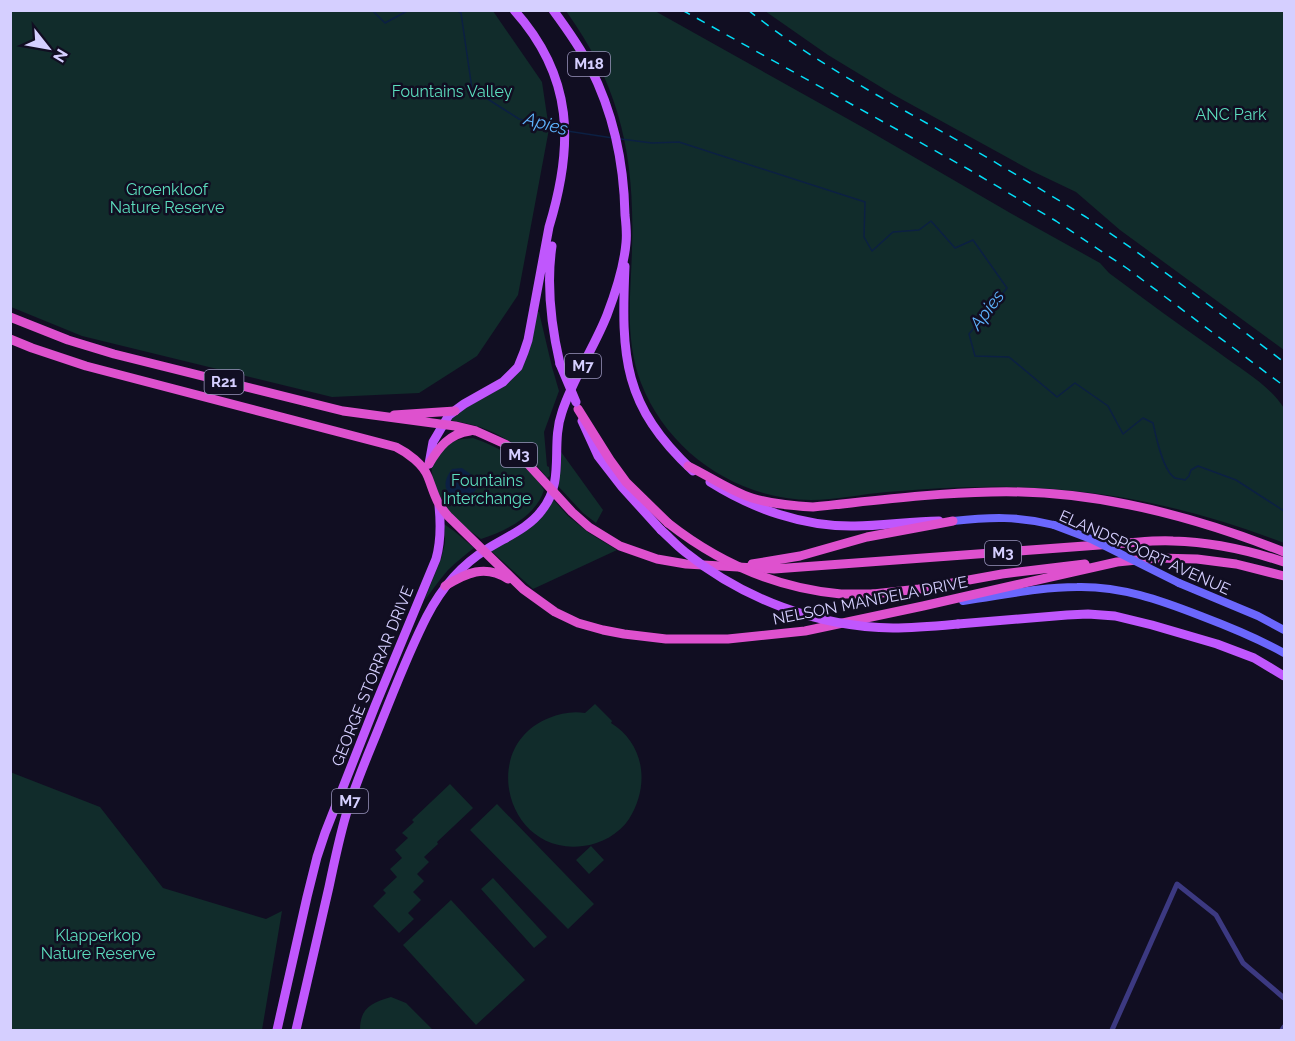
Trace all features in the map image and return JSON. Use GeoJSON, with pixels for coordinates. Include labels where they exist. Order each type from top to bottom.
{"type":"FeatureCollection","features":[{"type":"Feature","properties":{"kind":"highway","name":"R21"},"geometry":{"type":"LineString","coordinates":[[10,317],[68,340],[114,354],[343,411],[443,425]]}},
{"type":"Feature","properties":{"kind":"highway","name":"R21"},"geometry":{"type":"LineString","coordinates":[[10,339],[86,366],[388,443],[406,452],[428,475]]}},
{"type":"Feature","properties":{"kind":"highway"},"geometry":{"type":"LineString","coordinates":[[577,406],[610,460],[664,527],[722,560],[759,576],[804,588],[841,594],[873,594],[919,589],[1002,574],[1117,562]]}},
{"type":"Feature","properties":{"kind":"highway"},"geometry":{"type":"LineString","coordinates":[[380,417],[455,411]]}},
{"type":"Feature","properties":{"kind":"highway","name":"M3"},"geometry":{"type":"LineString","coordinates":[[443,425],[476,431],[505,444],[528,463],[553,492]]}},
{"type":"Feature","properties":{"kind":"highway"},"geometry":{"type":"LineString","coordinates":[[429,464],[438,449],[449,439],[466,432],[476,431]]}},
{"type":"Feature","properties":{"kind":"highway"},"geometry":{"type":"LineString","coordinates":[[688,466],[752,498],[795,506],[813,507],[940,494],[992,492],[1087,497],[1195,520],[1284,552]]}},
{"type":"Feature","properties":{"kind":"highway","name":"M7"},"geometry":{"type":"LineString","coordinates":[[428,475],[439,506]]}},
{"type":"Feature","properties":{"kind":"highway","name":"NELSON MANDELA DRIVE"},"geometry":{"type":"LineString","coordinates":[[553,492],[589,527],[620,546],[657,559],[686,564],[774,569],[1173,541],[1213,544],[1250,551],[1284,562]]}},
{"type":"Feature","properties":{"kind":"highway","name":"M3"},"geometry":{"type":"LineString","coordinates":[[439,506],[483,551]]}},
{"type":"Feature","properties":{"kind":"highway"},"geometry":{"type":"LineString","coordinates":[[720,567],[800,556],[867,537],[953,521]]}},
{"type":"Feature","properties":{"kind":"highway","name":"NELSON MANDELA DRIVE"},"geometry":{"type":"LineString","coordinates":[[483,551],[522,589],[555,612],[578,623],[615,633],[666,639],[728,639],[805,631],[1117,562],[1157,558],[1197,559],[1236,564],[1284,576]]}},
{"type":"Feature","properties":{"kind":"highway"},"geometry":{"type":"LineString","coordinates":[[445,586],[468,573],[484,572],[497,573],[522,589]]}},
{"type":"Feature","properties":{"kind":"main road","name":"M18"},"geometry":{"type":"LineString","coordinates":[[514,10],[543,51],[563,104],[564,152],[555,211]]}},
{"type":"Feature","properties":{"kind":"main road","name":"M18"},"geometry":{"type":"LineString","coordinates":[[553,10],[574,39],[591,69],[613,124],[622,166],[626,243]]}},
{"type":"Feature","properties":{"kind":"main road"},"geometry":{"type":"LineString","coordinates":[[555,211],[550,255],[549,299],[552,327],[560,364],[577,406]]}},
{"type":"Feature","properties":{"kind":"main road","name":"M7"},"geometry":{"type":"LineString","coordinates":[[428,475],[434,442],[443,425],[455,411],[492,389],[509,377],[518,367],[528,340],[549,227],[555,211]]}},
{"type":"Feature","properties":{"kind":"main road"},"geometry":{"type":"LineString","coordinates":[[626,243],[624,325],[631,380],[637,398],[654,427],[688,466],[701,477],[743,501],[770,512],[805,521],[854,526],[953,521]]}},
{"type":"Feature","properties":{"kind":"main road","name":"M7"},"geometry":{"type":"LineString","coordinates":[[483,551],[535,519],[553,492],[559,420],[608,313],[626,243]]}},
{"type":"Feature","properties":{"kind":"main road","name":"GEORGE STORRAR DRIVE"},"geometry":{"type":"LineString","coordinates":[[277,1030],[307,897],[325,833],[436,559],[441,534],[439,506]]}},
{"type":"Feature","properties":{"kind":"main road","name":"ELANDSPOORT AVENUE"},"geometry":{"type":"LineString","coordinates":[[953,521],[1006,517],[1033,519],[1054,525],[1091,539],[1179,584],[1258,616],[1284,630]]}},
{"type":"Feature","properties":{"kind":"main road"},"geometry":{"type":"LineString","coordinates":[[664,527],[684,551],[719,576],[790,610],[837,622],[892,628],[1072,614],[1115,616],[1216,644],[1254,658],[1284,676]]}},
{"type":"Feature","properties":{"kind":"main road","name":"GEORGE STORRAR DRIVE"},"geometry":{"type":"LineString","coordinates":[[296,1030],[346,814],[362,770],[427,616],[445,586],[483,551]]}},
{"type":"Feature","properties":{"kind":"main road"},"geometry":{"type":"LineString","coordinates":[[923,606],[1046,589],[1105,588],[1137,594],[1180,608],[1239,630],[1284,653]]}},
{"type":"Feature","properties":{"kind":"street"},"geometry":{"type":"LineString","coordinates":[[1112,1030],[1177,884],[1216,915],[1243,963],[1284,998]]}},
{"type":"Feature","properties":{"kind":"green space","name":"Groenkloof Nature Reserve"},"geometry":{"type":"Polygon","coordinates":[[[11,10],[493,11],[542,82],[549,129],[518,295],[477,356],[419,393],[332,397],[82,336],[11,307],[11,10]]]}},
{"type":"Feature","properties":{"kind":"green space"},"geometry":{"type":"Polygon","coordinates":[[[566,11],[655,11],[1100,263],[1109,273],[1254,377],[1284,408],[1284,543],[1193,513],[1099,494],[1034,488],[979,487],[942,488],[811,500],[783,498],[757,491],[731,481],[708,467],[668,430],[653,408],[641,383],[630,333],[632,214],[627,152],[620,123],[600,67],[566,11]]]}},
{"type":"Feature","properties":{"kind":"green space","name":"ANC Park"},"geometry":{"type":"Polygon","coordinates":[[[765,11],[1284,11],[1284,350],[1120,230],[1076,192],[1032,171],[894,95],[828,55],[765,11]]]}},
{"type":"Feature","properties":{"kind":"green space"},"geometry":{"type":"Polygon","coordinates":[[[535,312],[539,312],[559,391],[544,432],[550,476],[547,478],[537,465],[504,438],[491,431],[448,420],[500,388],[518,373],[525,357],[535,312]]]}},
{"type":"Feature","properties":{"kind":"green space","name":"Fountains Interchange"},"geometry":{"type":"Polygon","coordinates":[[[473,438],[495,447],[522,464],[544,490],[534,508],[527,515],[510,527],[481,539],[447,510],[434,488],[431,464],[448,444],[473,438]]]}},
{"type":"Feature","properties":{"kind":"green space"},"geometry":{"type":"Polygon","coordinates":[[[559,449],[603,510],[596,523],[583,513],[557,485],[559,449]]]}},
{"type":"Feature","properties":{"kind":"green space"},"geometry":{"type":"Polygon","coordinates":[[[552,498],[568,516],[589,533],[617,550],[533,589],[489,549],[525,530],[552,498]]]}},
{"type":"Feature","properties":{"kind":"green space"},"geometry":{"type":"Polygon","coordinates":[[[444,524],[474,548],[448,570],[424,601],[441,559],[445,543],[444,524]]]}},
{"type":"Feature","properties":{"kind":"green space"},"geometry":{"type":"Polygon","coordinates":[[[595,704],[631,742],[641,766],[640,793],[629,819],[609,837],[583,846],[557,845],[535,834],[520,817],[511,796],[508,773],[514,751],[527,732],[549,718],[567,713],[585,713],[595,704]]]}},
{"type":"Feature","properties":{"kind":"green space","name":"Klapperkop Nature Reserve"},"geometry":{"type":"Polygon","coordinates":[[[10,772],[100,807],[163,888],[266,919],[282,911],[262,1030],[11,1030],[10,772]]]}},
{"type":"Feature","properties":{"kind":"green space"},"geometry":{"type":"Polygon","coordinates":[[[450,784],[473,808],[424,857],[429,862],[417,874],[424,881],[413,892],[421,900],[408,913],[414,919],[399,933],[373,906],[386,893],[383,890],[397,877],[390,869],[402,858],[395,850],[408,838],[402,833],[414,822],[412,820],[450,784]]]}},
{"type":"Feature","properties":{"kind":"green space"},"geometry":{"type":"Polygon","coordinates":[[[497,804],[594,904],[568,929],[470,830],[497,804]]]}},
{"type":"Feature","properties":{"kind":"green space"},"geometry":{"type":"Polygon","coordinates":[[[591,846],[604,860],[589,874],[576,860],[591,846]]]}},
{"type":"Feature","properties":{"kind":"green space"},"geometry":{"type":"Polygon","coordinates":[[[493,878],[547,937],[534,948],[481,889],[493,878]]]}},
{"type":"Feature","properties":{"kind":"green space"},"geometry":{"type":"Polygon","coordinates":[[[451,900],[525,980],[476,1025],[403,945],[451,900]]]}},
{"type":"Feature","properties":{"kind":"green space"},"geometry":{"type":"Polygon","coordinates":[[[391,997],[406,1003],[433,1030],[360,1030],[365,1011],[372,1004],[391,997]]]}},
{"type":"Feature","properties":{"kind":"water"},"geometry":{"type":"Polygon","coordinates":[[[462,468],[476,478],[478,487],[469,498],[460,500],[450,494],[445,484],[452,469],[462,468]]]}},
{"type":"Feature","properties":{"kind":"waterway","name":"Apies"},"geometry":{"type":"LineString","coordinates":[[372,10],[385,23],[409,10]]}},
{"type":"Feature","properties":{"kind":"waterway","name":"Apies"},"geometry":{"type":"LineString","coordinates":[[456,10],[461,13],[472,89],[519,119],[560,129]]}},
{"type":"Feature","properties":{"kind":"waterway","name":"Apies"},"geometry":{"type":"LineString","coordinates":[[567,131],[613,138]]}},
{"type":"Feature","properties":{"kind":"waterway","name":"Apies"},"geometry":{"type":"LineString","coordinates":[[621,139],[652,143],[679,142],[865,202],[864,237],[872,251],[893,232],[919,230],[931,221],[955,248],[973,240],[1007,288],[969,334],[975,356],[1009,357],[1057,397],[1075,383],[1108,406],[1123,434],[1143,418],[1153,423],[1164,461],[1175,478],[1185,480],[1191,470],[1198,466],[1236,480],[1284,511]]}},
{"type":"Feature","properties":{"kind":"railway"},"geometry":{"type":"LineString","coordinates":[[682,10],[968,169],[1056,221],[1128,269],[1284,386]]}},
{"type":"Feature","properties":{"kind":"railway"},"geometry":{"type":"LineString","coordinates":[[748,10],[842,75],[1086,217],[1284,362]]}},
{"type":"Feature","properties":{"kind":"park label","name":"Fountains Valley"},"geometry":{"type":"Point","coordinates":[452,91]}}]}
